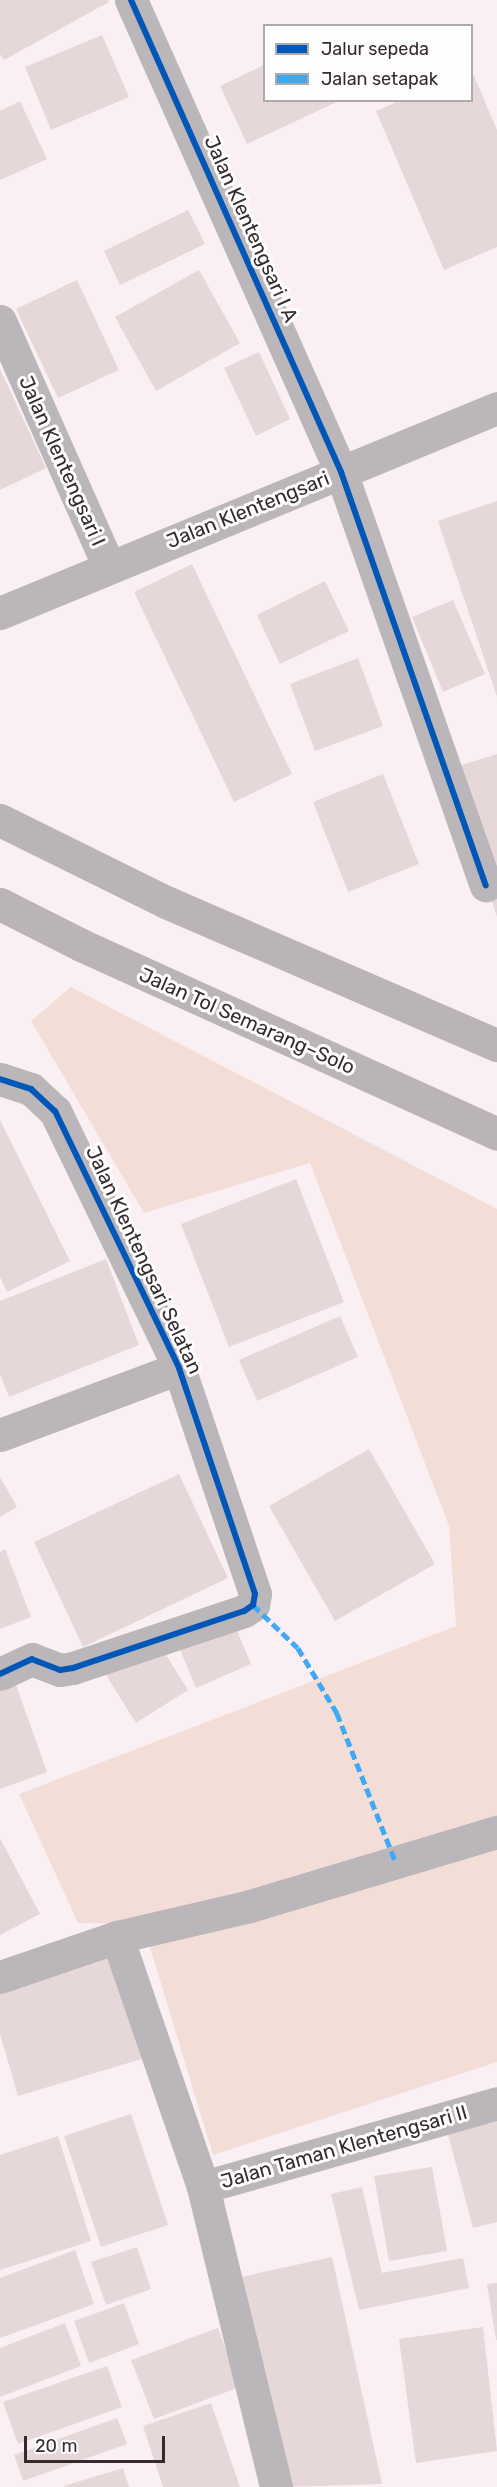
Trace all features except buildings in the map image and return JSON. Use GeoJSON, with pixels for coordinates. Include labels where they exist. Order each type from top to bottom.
{"type":"FeatureCollection","features":[{"type":"Feature","properties":{"kind":"highway"},"geometry":{"type":"LineString","coordinates":[[0,820],[166,902],[497,1045]]}},
{"type":"Feature","properties":{"kind":"highway","name":"Jalan Tol Semarang–Solo"},"geometry":{"type":"LineString","coordinates":[[0,904],[81,945],[497,1134]]}},
{"type":"Feature","properties":{"kind":"street","name":"Jalan Klentengsari I A"},"geometry":{"type":"LineString","coordinates":[[131,0],[341,472],[486,885]]}},
{"type":"Feature","properties":{"kind":"street","name":"Jalan Klentengsari I"},"geometry":{"type":"LineString","coordinates":[[0,321],[109,567]]}},
{"type":"Feature","properties":{"kind":"street","name":"Jalan Klentengsari"},"geometry":{"type":"LineString","coordinates":[[0,613],[497,408]]}},
{"type":"Feature","properties":{"kind":"street","name":"Jalan Klentengsari Selatan"},"geometry":{"type":"LineString","coordinates":[[0,1079],[31,1089],[54,1111],[179,1368],[255,1586],[253,1605],[73,1668],[60,1670],[32,1659],[0,1674]]}},
{"type":"Feature","properties":{"kind":"street"},"geometry":{"type":"LineString","coordinates":[[0,1435],[179,1368]]}},
{"type":"Feature","properties":{"kind":"street"},"geometry":{"type":"LineString","coordinates":[[0,1977],[117,1937],[250,1906],[497,1832]]}},
{"type":"Feature","properties":{"kind":"street","name":"Jalan Taman Klentengsari II"},"geometry":{"type":"LineString","coordinates":[[117,1937],[203,2187],[497,2103]]}},
{"type":"Feature","properties":{"kind":"street"},"geometry":{"type":"LineString","coordinates":[[203,2187],[276,2487]]}},
{"type":"Feature","properties":{"kind":"shaded area"},"geometry":{"type":"Polygon","coordinates":[[[71,987],[497,1209],[497,2062],[213,2155],[143,1924],[78,1923],[19,1794],[456,1626],[449,1526],[310,1163],[144,1213],[31,1021],[71,987]]]}},
{"type":"Feature","properties":{"kind":"marked path"},"geometry":{"type":"LineString","coordinates":[[253,1605],[298,1648],[337,1713],[396,1863]]}},
{"type":"Feature","properties":{"kind":"cycle path"},"geometry":{"type":"LineString","coordinates":[[131,0],[341,472],[486,885]]}},
{"type":"Feature","properties":{"kind":"cycle path"},"geometry":{"type":"LineString","coordinates":[[0,1079],[31,1089],[55,1111],[179,1368],[255,1594],[253,1605],[244,1611],[73,1668],[60,1670],[32,1659],[0,1674]]}}]}
